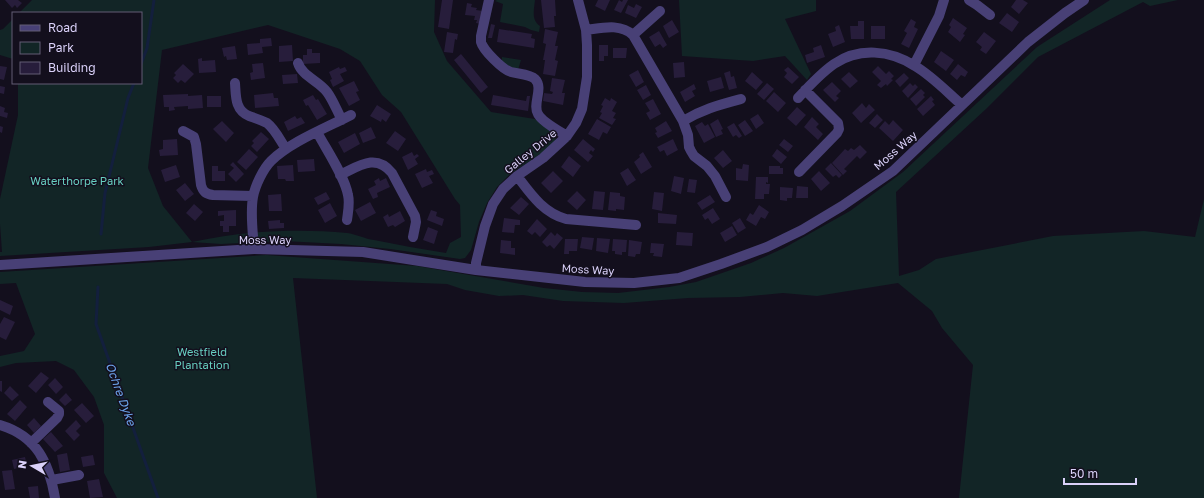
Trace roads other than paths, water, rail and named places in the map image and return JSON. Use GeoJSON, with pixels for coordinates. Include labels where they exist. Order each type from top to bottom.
{"type":"FeatureCollection","features":[{"type":"Feature","properties":{"kind":"street"},"geometry":{"type":"LineString","coordinates":[[489,0],[481,36],[483,46],[499,65],[506,70],[532,77],[536,80],[538,86],[536,108],[538,115],[544,121],[567,136]]}},
{"type":"Feature","properties":{"kind":"street","name":"Galley Drive"},"geometry":{"type":"LineString","coordinates":[[476,270],[476,263],[485,226],[493,204],[503,189],[517,176],[543,158],[567,136],[576,123],[582,109],[588,60],[586,30],[578,0]]}},
{"type":"Feature","properties":{"kind":"street"},"geometry":{"type":"LineString","coordinates":[[914,65],[939,16],[944,0]]}},
{"type":"Feature","properties":{"kind":"street"},"geometry":{"type":"LineString","coordinates":[[969,0],[990,15]]}},
{"type":"Feature","properties":{"kind":"street","name":"Moss Way"},"geometry":{"type":"LineString","coordinates":[[0,265],[254,249],[363,252],[476,270],[585,282],[634,282],[679,278],[767,247],[802,230],[842,206],[893,171],[1028,42],[1084,0]]}},
{"type":"Feature","properties":{"kind":"street"},"geometry":{"type":"LineString","coordinates":[[633,35],[660,12]]}},
{"type":"Feature","properties":{"kind":"street"},"geometry":{"type":"LineString","coordinates":[[586,30],[614,27],[628,30],[633,35],[683,121],[688,135],[689,147],[691,151],[694,156],[707,166],[715,176],[726,197]]}},
{"type":"Feature","properties":{"kind":"street"},"geometry":{"type":"LineString","coordinates":[[798,98],[834,64],[865,52],[876,52],[889,55],[914,65],[962,105]]}},
{"type":"Feature","properties":{"kind":"street"},"geometry":{"type":"LineString","coordinates":[[298,63],[299,67],[303,71],[326,91],[342,120]]}},
{"type":"Feature","properties":{"kind":"street"},"geometry":{"type":"LineString","coordinates":[[235,83],[238,108],[243,113],[268,124],[286,149]]}},
{"type":"Feature","properties":{"kind":"street"},"geometry":{"type":"LineString","coordinates":[[799,172],[837,133],[839,129],[838,123],[806,90]]}},
{"type":"Feature","properties":{"kind":"street"},"geometry":{"type":"LineString","coordinates":[[683,121],[707,108],[741,98]]}},
{"type":"Feature","properties":{"kind":"street"},"geometry":{"type":"LineString","coordinates":[[254,249],[252,218],[253,196],[260,179],[270,162],[286,149],[351,115]]}},
{"type":"Feature","properties":{"kind":"street"},"geometry":{"type":"LineString","coordinates":[[183,131],[194,137],[198,172],[203,191],[207,194],[213,195],[253,196]]}},
{"type":"Feature","properties":{"kind":"street"},"geometry":{"type":"LineString","coordinates":[[317,132],[340,175],[349,196],[347,220]]}},
{"type":"Feature","properties":{"kind":"street"},"geometry":{"type":"LineString","coordinates":[[340,175],[370,162],[377,162],[388,168],[415,216],[416,222],[413,237]]}},
{"type":"Feature","properties":{"kind":"street"},"geometry":{"type":"LineString","coordinates":[[517,176],[531,194],[544,207],[559,217],[566,219],[636,225]]}},
{"type":"Feature","properties":{"kind":"street"},"geometry":{"type":"LineString","coordinates":[[31,442],[58,418],[59,411],[48,402]]}},
{"type":"Feature","properties":{"kind":"street"},"geometry":{"type":"LineString","coordinates":[[0,426],[19,433],[31,442],[47,466],[52,480],[55,498]]}},
{"type":"Feature","properties":{"kind":"street"},"geometry":{"type":"LineString","coordinates":[[52,480],[80,475]]}},
{"type":"Feature","properties":{"kind":"waterway","name":"Ochre Dyke"},"geometry":{"type":"LineString","coordinates":[[142,61],[147,48],[154,0]]}},
{"type":"Feature","properties":{"kind":"waterway","name":"Ochre Dyke"},"geometry":{"type":"LineString","coordinates":[[101,234],[105,193],[128,98],[134,84]]}},
{"type":"Feature","properties":{"kind":"waterway","name":"Ochre Dyke"},"geometry":{"type":"LineString","coordinates":[[98,287],[96,324],[158,498]]}},
{"type":"Feature","properties":{"kind":"park label","name":"Waterthorpe Park"},"geometry":{"type":"Point","coordinates":[77,180]}},
{"type":"Feature","properties":{"kind":"park label","name":"Westfield Plantation"},"geometry":{"type":"Point","coordinates":[202,357]}}]}
